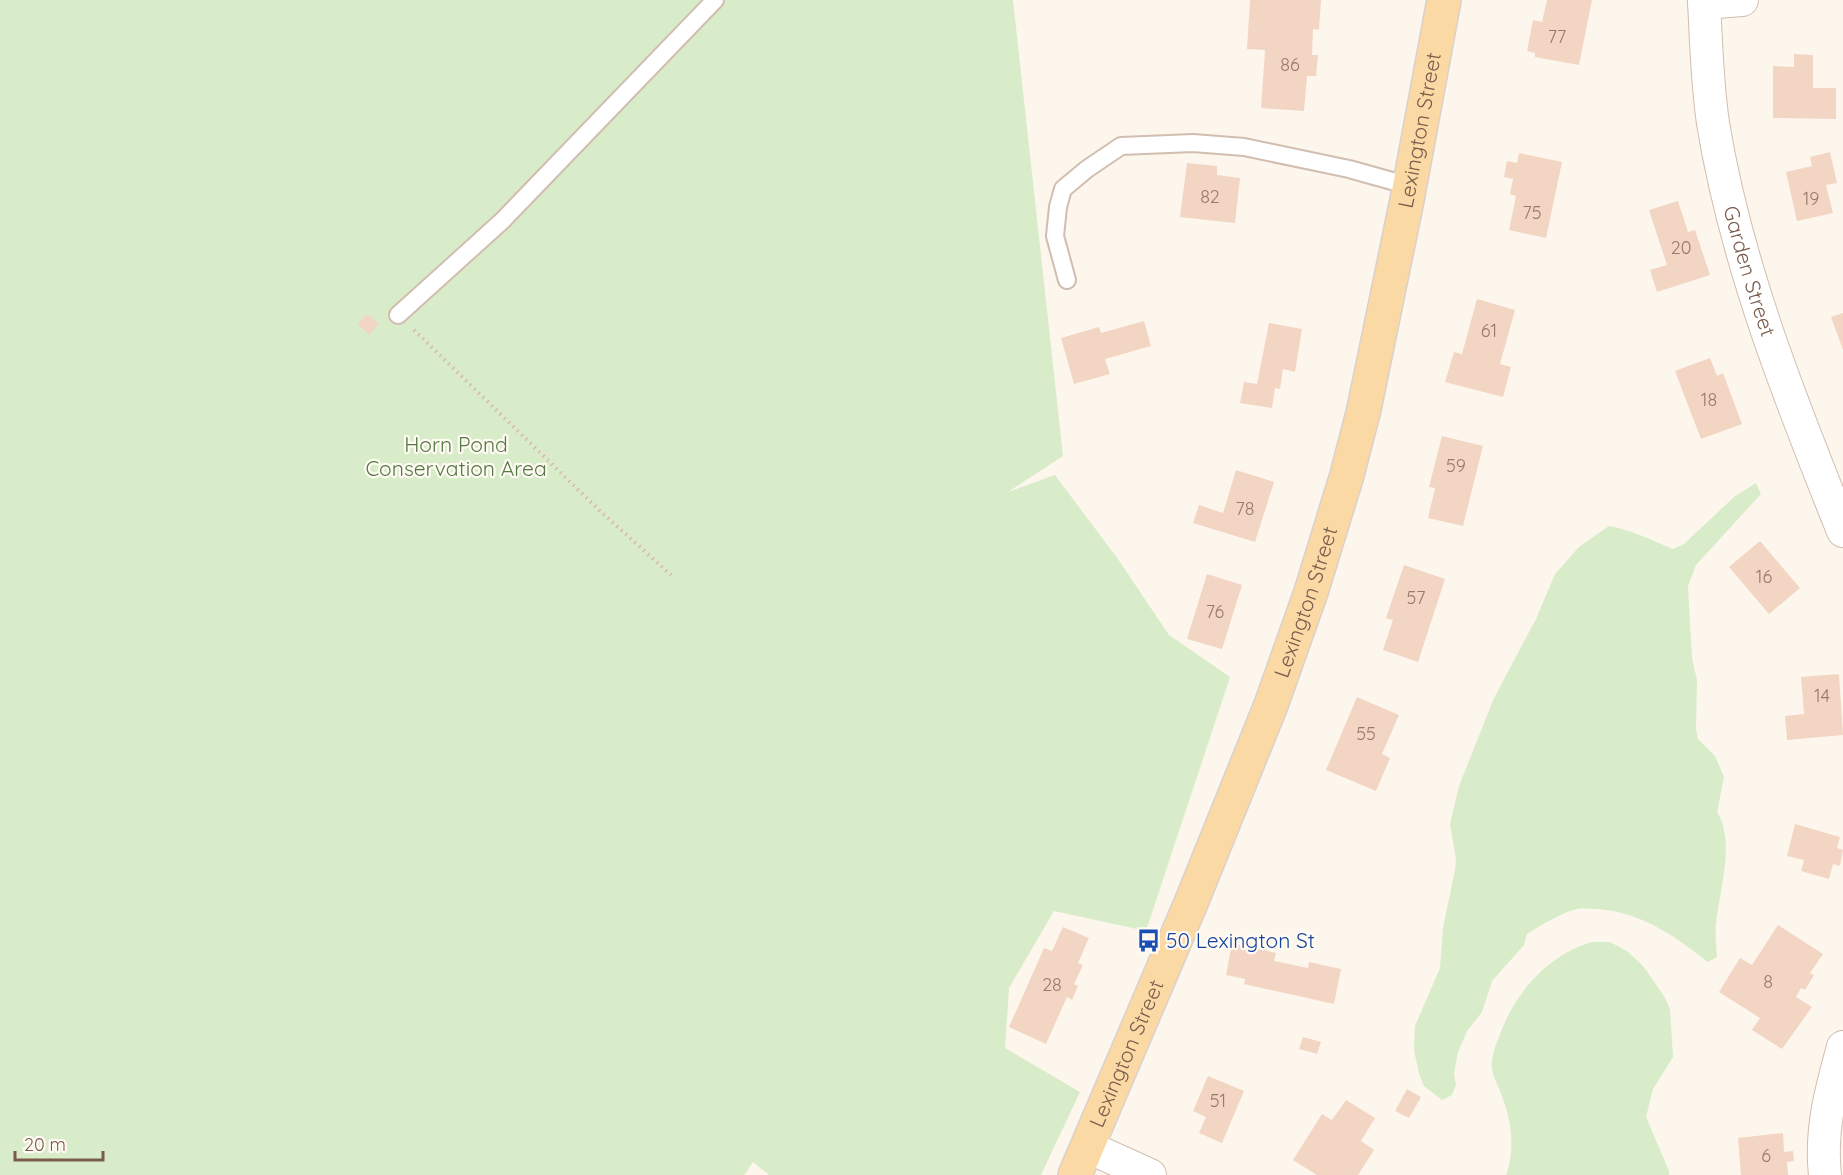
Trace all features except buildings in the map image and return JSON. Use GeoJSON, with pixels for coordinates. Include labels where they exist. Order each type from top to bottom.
{"type":"FeatureCollection","features":[{"type":"Feature","properties":{"kind":"main road","name":"Lexington Street"},"geometry":{"type":"LineString","coordinates":[[1082,1161],[1196,893],[1271,705],[1311,592],[1347,476],[1364,409],[1410,186],[1444,0]]}},
{"type":"Feature","properties":{"kind":"street"},"geometry":{"type":"LineString","coordinates":[[1704,1],[1742,0]]}},
{"type":"Feature","properties":{"kind":"street","name":"Garden Street"},"geometry":{"type":"LineString","coordinates":[[1704,1],[1706,59],[1711,102],[1726,187],[1751,279],[1782,377],[1843,531]]}},
{"type":"Feature","properties":{"kind":"street"},"geometry":{"type":"LineString","coordinates":[[1825,1175],[1822,1154],[1827,1107],[1843,1047]]}},
{"type":"Feature","properties":{"kind":"street"},"geometry":{"type":"LineString","coordinates":[[1082,1161],[1150,1175]]}},
{"type":"Feature","properties":{"kind":"lane"},"geometry":{"type":"LineString","coordinates":[[398,315],[502,221],[715,0]]}},
{"type":"Feature","properties":{"kind":"lane"},"geometry":{"type":"LineString","coordinates":[[1067,280],[1055,236],[1058,207],[1063,189],[1120,146],[1192,143],[1244,147],[1349,169],[1410,186]]}},
{"type":"Feature","properties":{"kind":"path"},"geometry":{"type":"LineString","coordinates":[[398,315],[599,510],[671,575]]}},
{"type":"Feature","properties":{"kind":"green space","name":"Horn Pond Conservation Area"},"geometry":{"type":"Polygon","coordinates":[[[0,0],[1013,0],[1063,456],[1008,492],[1055,475],[1118,559],[1169,635],[1230,677],[1146,931],[1054,911],[1009,988],[1005,1048],[1080,1092],[1041,1175],[769,1175],[753,1162],[744,1175],[0,1175],[0,0]]]}},
{"type":"Feature","properties":{"kind":"green space"},"geometry":{"type":"Polygon","coordinates":[[[1756,483],[1761,494],[1696,565],[1688,586],[1692,658],[1697,680],[1696,729],[1698,739],[1715,756],[1724,777],[1717,812],[1723,824],[1726,852],[1716,924],[1717,957],[1708,962],[1669,934],[1627,914],[1596,909],[1577,909],[1551,920],[1527,934],[1524,945],[1492,981],[1482,1012],[1467,1031],[1458,1052],[1454,1074],[1456,1085],[1452,1095],[1442,1100],[1424,1086],[1414,1050],[1415,1026],[1440,968],[1443,928],[1456,859],[1450,824],[1459,786],[1494,698],[1536,619],[1555,574],[1579,547],[1609,526],[1634,533],[1673,549],[1684,544],[1734,497],[1756,483]]]}},
{"type":"Feature","properties":{"kind":"green space"},"geometry":{"type":"Polygon","coordinates":[[[1592,942],[1610,942],[1627,951],[1643,966],[1664,996],[1670,1009],[1673,1057],[1653,1089],[1646,1117],[1669,1175],[1506,1175],[1511,1156],[1511,1137],[1506,1108],[1492,1068],[1496,1045],[1505,1021],[1523,991],[1534,978],[1561,956],[1592,942]]]}},
{"type":"Feature","properties":{"kind":"place","name":"50 Lexington St"},"geometry":{"type":"Point","coordinates":[1148,941]}}]}
